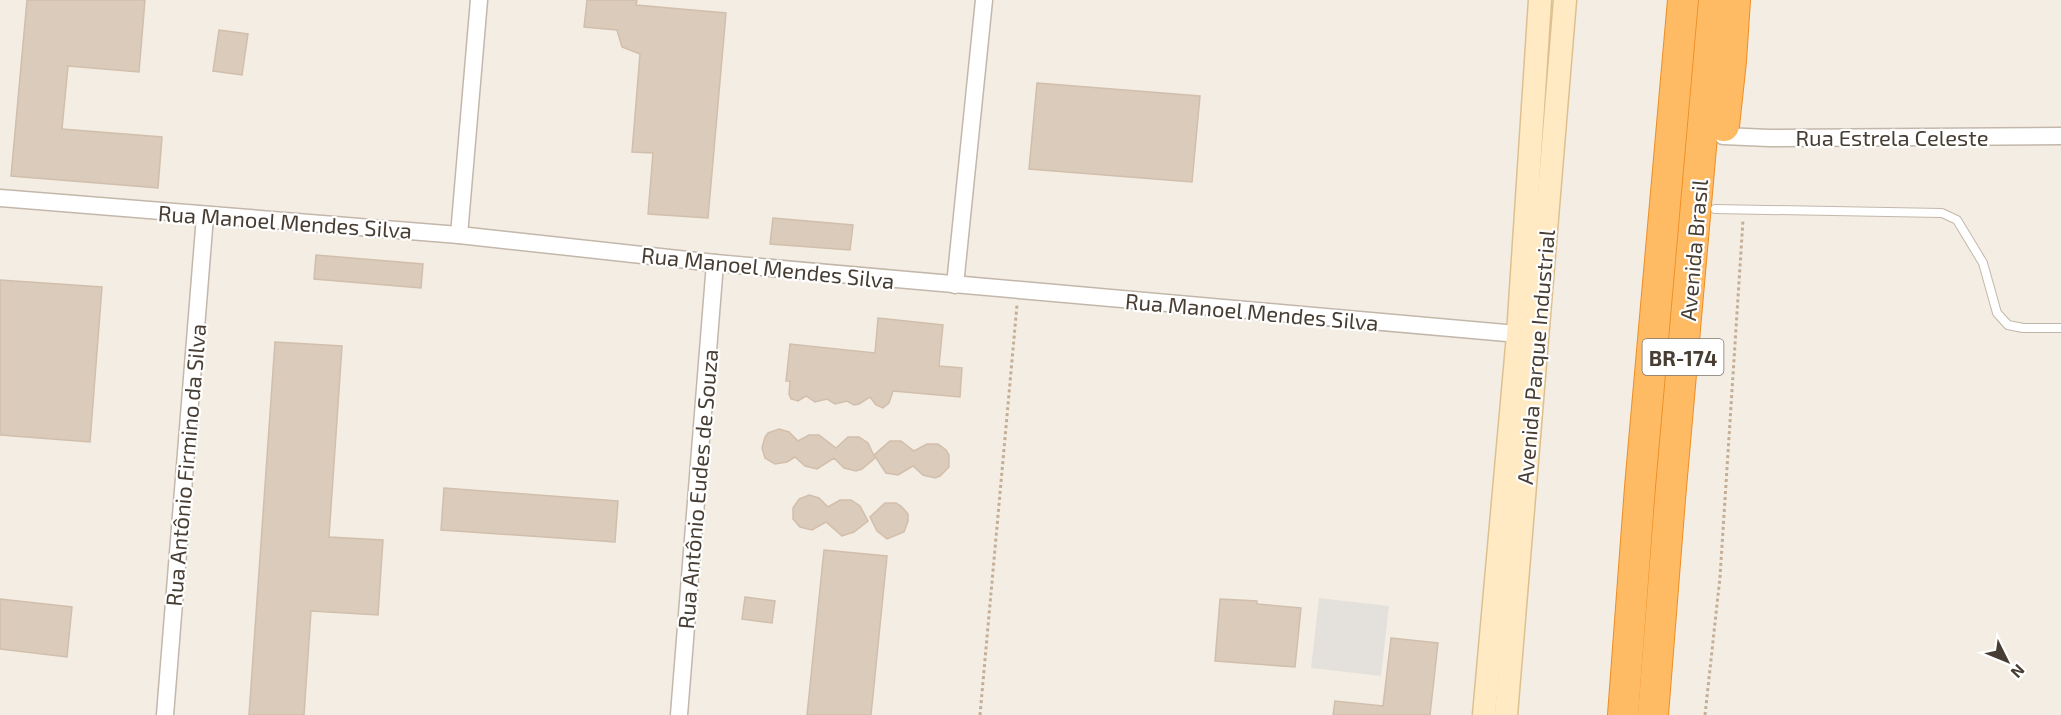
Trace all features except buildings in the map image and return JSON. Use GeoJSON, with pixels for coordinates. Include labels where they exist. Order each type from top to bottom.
{"type":"FeatureCollection","features":[{"type":"Feature","properties":{"kind":"highway","name":"Avenida Brasil"},"geometry":{"type":"LineString","coordinates":[[1623,715],[1640,487],[1683,0]]}},
{"type":"Feature","properties":{"kind":"highway","name":"Avenida Brasil"},"geometry":{"type":"LineString","coordinates":[[1653,715],[1714,0]]}},
{"type":"Feature","properties":{"kind":"highway","name":"BR-174"},"geometry":{"type":"LineString","coordinates":[[1670,499],[1686,453],[1723,136],[1735,0]]}},
{"type":"Feature","properties":{"kind":"main road","name":"Avenida Parque Industrial"},"geometry":{"type":"LineString","coordinates":[[1527,335],[1540,0]]}},
{"type":"Feature","properties":{"kind":"main road","name":"Avenida Parque Industrial"},"geometry":{"type":"LineString","coordinates":[[1484,715],[1502,633],[1527,335],[1565,0]]}},
{"type":"Feature","properties":{"kind":"main road"},"geometry":{"type":"LineString","coordinates":[[1538,28],[1562,30]]}},
{"type":"Feature","properties":{"kind":"main road","name":"Avenida Parque Industrial"},"geometry":{"type":"LineString","coordinates":[[1502,633],[1506,715]]}},
{"type":"Feature","properties":{"kind":"street"},"geometry":{"type":"LineString","coordinates":[[459,235],[479,0]]}},
{"type":"Feature","properties":{"kind":"street"},"geometry":{"type":"LineString","coordinates":[[956,285],[984,0]]}},
{"type":"Feature","properties":{"kind":"street","name":"Rua Estrela Celeste"},"geometry":{"type":"LineString","coordinates":[[1723,136],[1769,138],[2061,136]]}},
{"type":"Feature","properties":{"kind":"street","name":"Rua Manoel Mendes Silva"},"geometry":{"type":"LineString","coordinates":[[0,198],[459,235],[715,263],[1527,335]]}},
{"type":"Feature","properties":{"kind":"street","name":"Rua Antônio Firmino da Silva"},"geometry":{"type":"LineString","coordinates":[[165,715],[205,216]]}},
{"type":"Feature","properties":{"kind":"street","name":"Rua Antônio Eudes de Souza"},"geometry":{"type":"LineString","coordinates":[[678,715],[715,263]]}},
{"type":"Feature","properties":{"kind":"lane"},"geometry":{"type":"LineString","coordinates":[[1715,209],[1942,213],[1957,220],[1978,254],[1983,263],[1997,314],[2008,325],[2023,328],[2061,328]]}},
{"type":"Feature","properties":{"kind":"path"},"geometry":{"type":"LineString","coordinates":[[1705,715],[1725,506],[1744,208]]}},
{"type":"Feature","properties":{"kind":"path"},"geometry":{"type":"LineString","coordinates":[[980,715],[1018,291]]}},
{"type":"Feature","properties":{"kind":"shaded area"},"geometry":{"type":"Polygon","coordinates":[[[1319,598],[1389,606],[1381,676],[1311,668],[1319,598]]]}}]}
